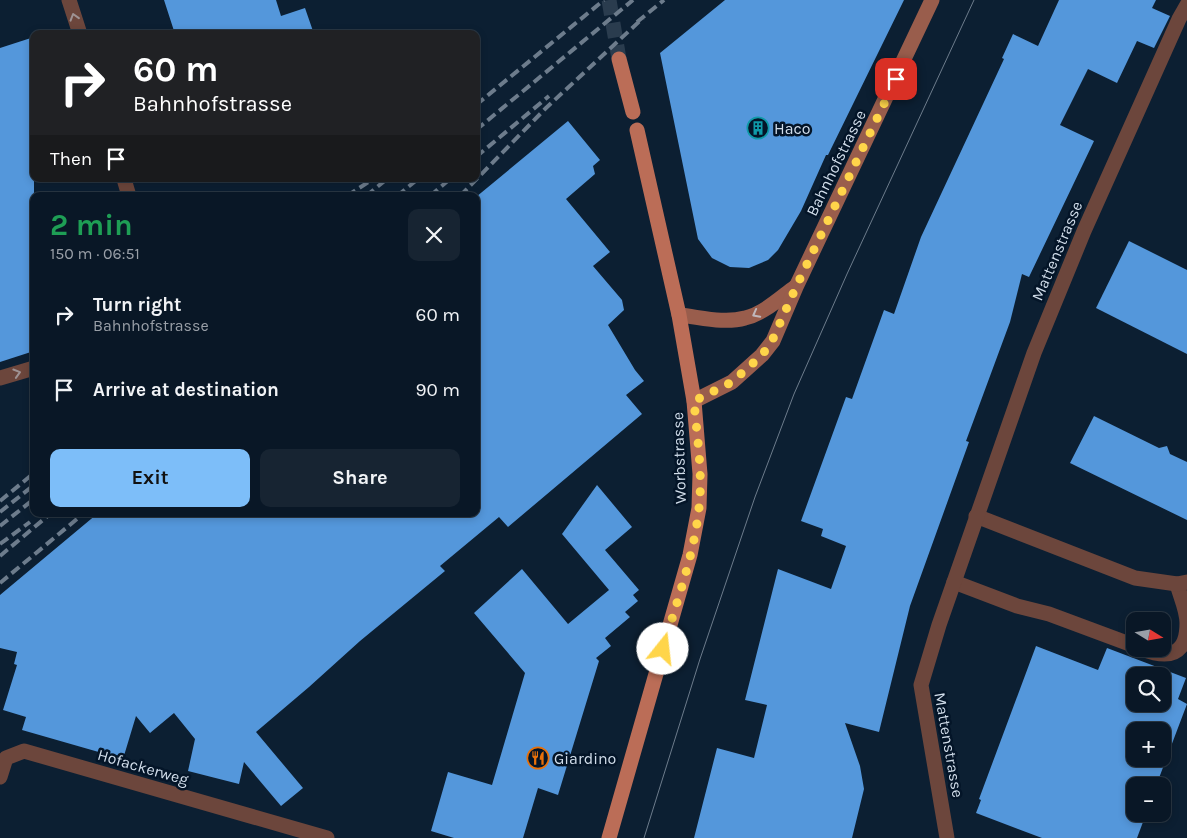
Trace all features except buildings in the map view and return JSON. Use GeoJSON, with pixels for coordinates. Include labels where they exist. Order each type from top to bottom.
{"type":"FeatureCollection","features":[{"type":"Feature","properties":{"kind":"main road"},"geometry":{"type":"LineString","coordinates":[[620,59],[633,112]]}},
{"type":"Feature","properties":{"kind":"main road","name":"Worbstrasse"},"geometry":{"type":"LineString","coordinates":[[609,838],[690,555],[699,508],[700,474],[694,401],[679,315],[637,130]]}},
{"type":"Feature","properties":{"kind":"street"},"geometry":{"type":"LineString","coordinates":[[69,0],[79,30]]}},
{"type":"Feature","properties":{"kind":"street","name":"Bahnhofstrasse"},"geometry":{"type":"LineString","coordinates":[[694,401],[732,382],[762,355],[772,341],[932,0]]}},
{"type":"Feature","properties":{"kind":"street","name":"Mattenstrasse"},"geometry":{"type":"LineString","coordinates":[[947,838],[921,685],[976,516],[1034,352],[1084,231],[1178,19],[1187,5]]}},
{"type":"Feature","properties":{"kind":"street"},"geometry":{"type":"LineString","coordinates":[[679,315],[730,320],[747,318],[796,287]]}},
{"type":"Feature","properties":{"kind":"street"},"geometry":{"type":"LineString","coordinates":[[0,378],[30,369]]}},
{"type":"Feature","properties":{"kind":"street"},"geometry":{"type":"LineString","coordinates":[[976,516],[1135,578],[1182,583],[1187,622],[1184,639],[1177,651],[1171,653]]}},
{"type":"Feature","properties":{"kind":"street"},"geometry":{"type":"LineString","coordinates":[[954,582],[1017,606],[1049,614],[1126,643]]}},
{"type":"Feature","properties":{"kind":"street","name":"Hofackerweg"},"geometry":{"type":"LineString","coordinates":[[0,778],[6,758],[24,751],[288,833],[327,838]]}},
{"type":"Feature","properties":{"kind":"tunnel"},"geometry":{"type":"LineString","coordinates":[[609,0],[619,59]]}},
{"type":"Feature","properties":{"kind":"tram line"},"geometry":{"type":"LineString","coordinates":[[644,838],[700,659],[755,497],[794,394],[847,274],[974,0]]}},
{"type":"Feature","properties":{"kind":"railway"},"geometry":{"type":"LineString","coordinates":[[480,102],[604,0]]}},
{"type":"Feature","properties":{"kind":"railway"},"geometry":{"type":"LineString","coordinates":[[480,127],[633,0]]}},
{"type":"Feature","properties":{"kind":"railway"},"geometry":{"type":"LineString","coordinates":[[637,22],[664,0]]}},
{"type":"Feature","properties":{"kind":"railway"},"geometry":{"type":"LineString","coordinates":[[480,176],[546,108],[643,18]]}},
{"type":"Feature","properties":{"kind":"railway"},"geometry":{"type":"LineString","coordinates":[[480,154],[549,96]]}},
{"type":"Feature","properties":{"kind":"railway"},"geometry":{"type":"LineString","coordinates":[[353,192],[368,182]]}},
{"type":"Feature","properties":{"kind":"railway"},"geometry":{"type":"LineString","coordinates":[[371,192],[383,182]]}},
{"type":"Feature","properties":{"kind":"railway"},"geometry":{"type":"LineString","coordinates":[[402,192],[414,182]]}},
{"type":"Feature","properties":{"kind":"railway"},"geometry":{"type":"LineString","coordinates":[[435,192],[446,182]]}},
{"type":"Feature","properties":{"kind":"railway"},"geometry":{"type":"LineString","coordinates":[[464,192],[474,182]]}},
{"type":"Feature","properties":{"kind":"railway"},"geometry":{"type":"LineString","coordinates":[[0,501],[30,476]]}},
{"type":"Feature","properties":{"kind":"railway"},"geometry":{"type":"LineString","coordinates":[[0,512],[30,488]]}},
{"type":"Feature","properties":{"kind":"railway"},"geometry":{"type":"LineString","coordinates":[[0,526],[30,502]]}},
{"type":"Feature","properties":{"kind":"railway"},"geometry":{"type":"LineString","coordinates":[[0,556],[46,517]]}},
{"type":"Feature","properties":{"kind":"railway"},"geometry":{"type":"LineString","coordinates":[[0,583],[79,517]]}},
{"type":"Feature","properties":{"kind":"railway"},"geometry":{"type":"LineString","coordinates":[[0,544],[30,522]]}},
{"type":"Feature","properties":{"kind":"place","name":"Haco"},"geometry":{"type":"Point","coordinates":[758,128]}},
{"type":"Feature","properties":{"kind":"place","name":"Giardino"},"geometry":{"type":"Point","coordinates":[538,758]}},
{"type":"Feature","properties":{"kind":"route"},"geometry":{"type":"LineString","coordinates":[[663,649],[690,555],[699,508],[700,474],[694,401],[732,382],[762,355],[772,341],[896,79]]}}]}
